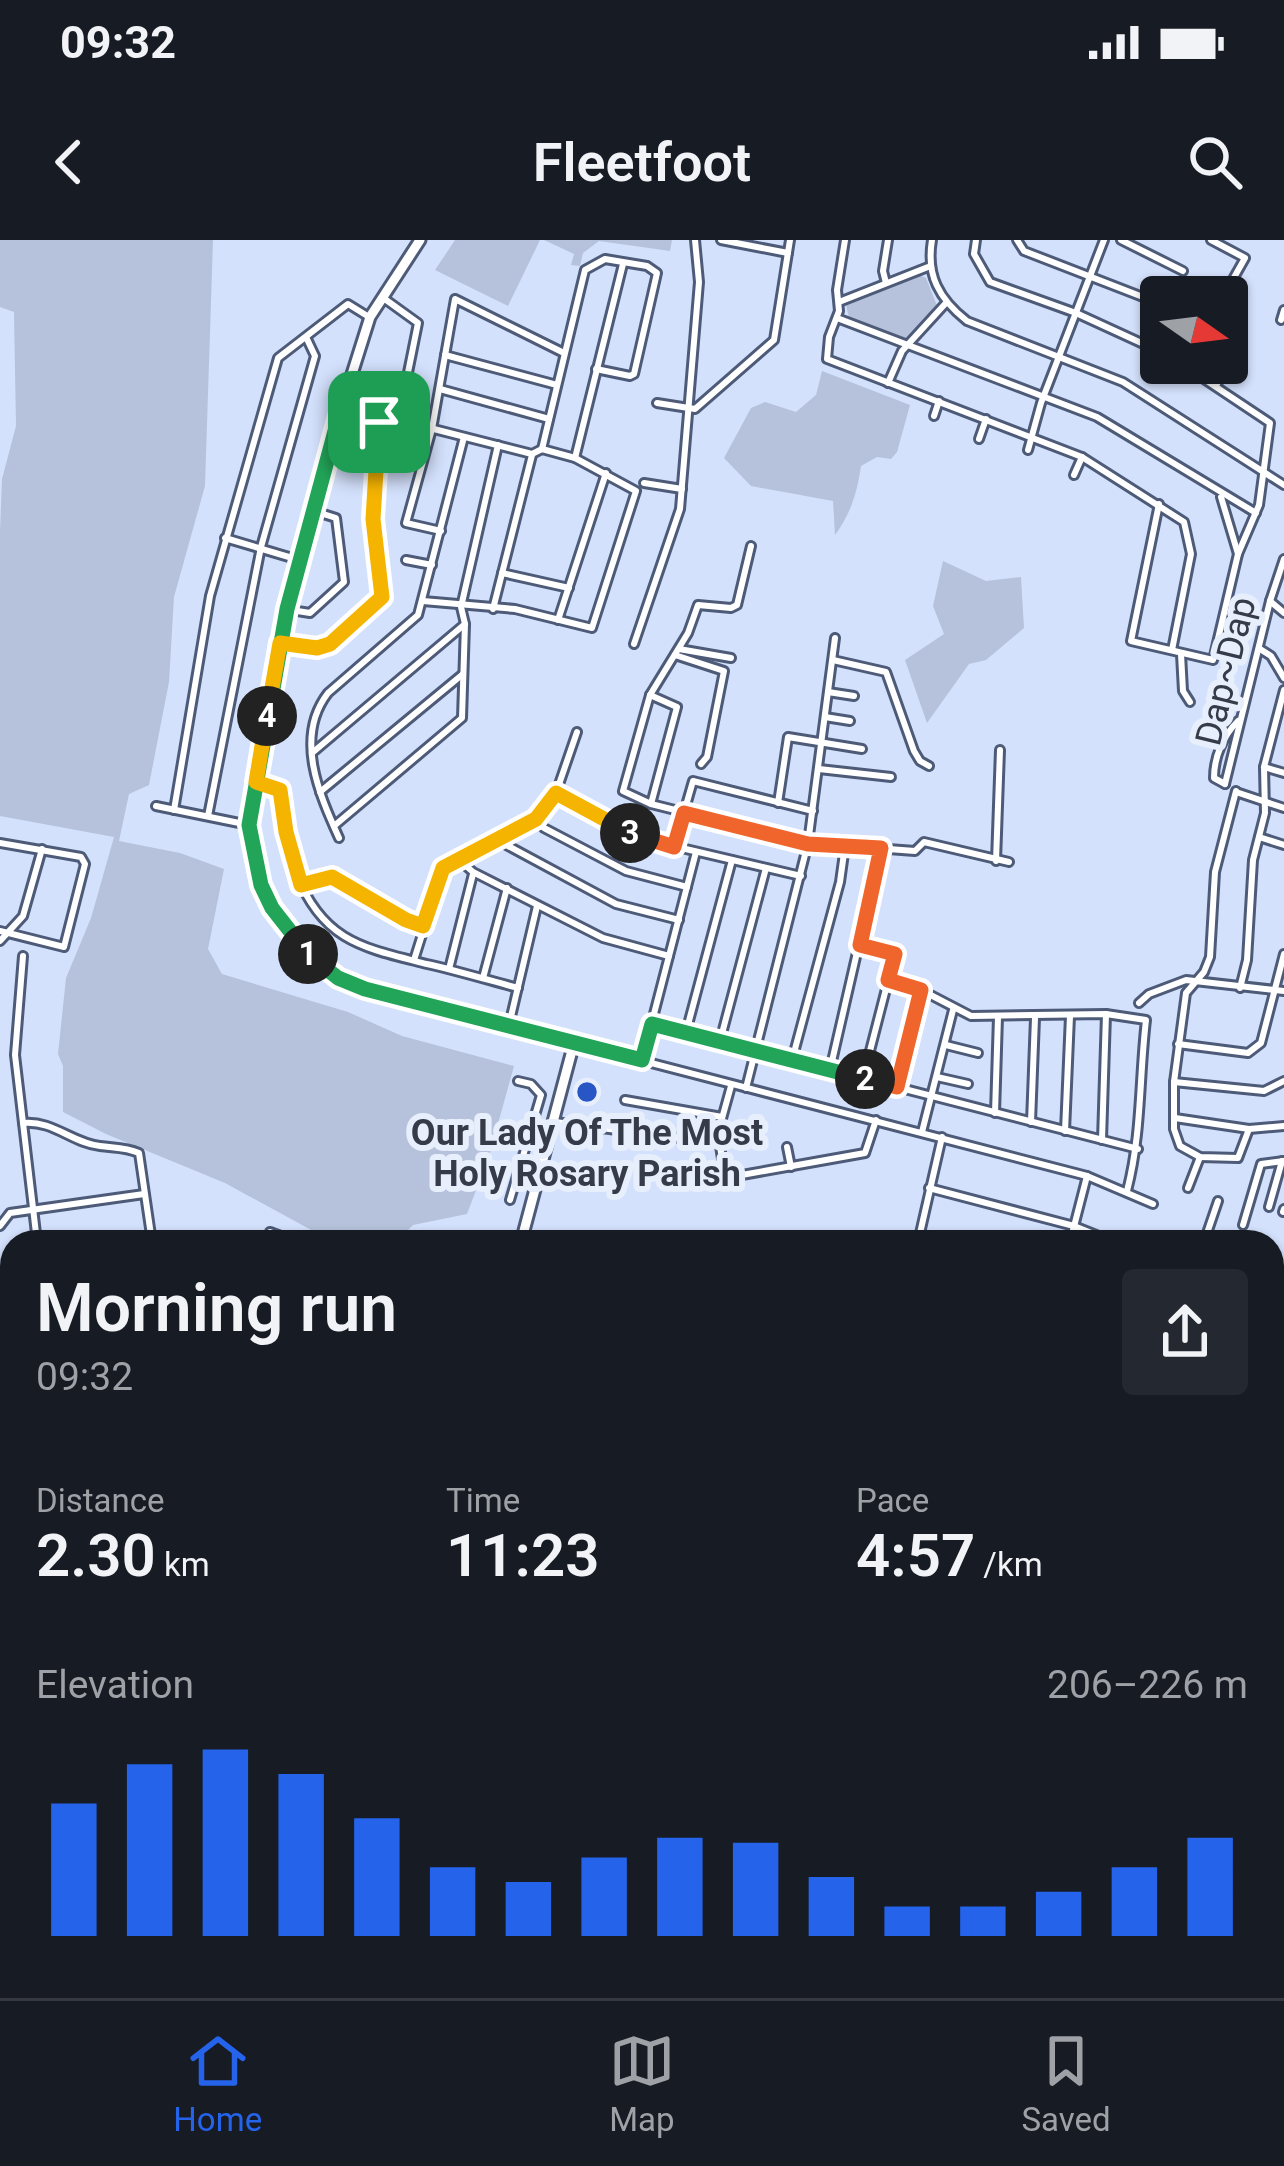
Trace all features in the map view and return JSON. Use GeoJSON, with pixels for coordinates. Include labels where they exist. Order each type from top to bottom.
{"type":"FeatureCollection","features":[{"type":"Feature","properties":{"kind":"street"},"geometry":{"type":"LineString","coordinates":[[420,240],[370,317],[287,609],[249,825],[261,885],[272,908],[323,968],[365,989],[1087,1176],[1153,1204]]}},
{"type":"Feature","properties":{"kind":"street"},"geometry":{"type":"LineString","coordinates":[[634,644],[680,508],[700,283],[695,240]]}},
{"type":"Feature","properties":{"kind":"street"},"geometry":{"type":"LineString","coordinates":[[721,240],[788,253]]}},
{"type":"Feature","properties":{"kind":"street"},"geometry":{"type":"LineString","coordinates":[[657,403],[688,410],[700,405],[773,340],[790,240]]}},
{"type":"Feature","properties":{"kind":"street"},"geometry":{"type":"LineString","coordinates":[[845,240],[837,318],[827,358],[1082,457],[1184,522],[1192,541],[1177,651],[1183,691],[1190,702]]}},
{"type":"Feature","properties":{"kind":"street"},"geometry":{"type":"LineString","coordinates":[[886,283],[888,240]]}},
{"type":"Feature","properties":{"kind":"street"},"geometry":{"type":"LineString","coordinates":[[932,240],[928,267],[946,303],[967,321],[1123,382],[1284,485]]}},
{"type":"Feature","properties":{"kind":"street"},"geometry":{"type":"LineString","coordinates":[[976,240],[974,254],[990,282],[1140,343]]}},
{"type":"Feature","properties":{"kind":"street"},"geometry":{"type":"LineString","coordinates":[[1017,240],[1024,251],[1140,295]]}},
{"type":"Feature","properties":{"kind":"street"},"geometry":{"type":"LineString","coordinates":[[1028,451],[1104,240]]}},
{"type":"Feature","properties":{"kind":"street"},"geometry":{"type":"LineString","coordinates":[[1121,240],[1184,271]]}},
{"type":"Feature","properties":{"kind":"street"},"geometry":{"type":"LineString","coordinates":[[1210,240],[1245,258],[1235,276]]}},
{"type":"Feature","properties":{"kind":"street"},"geometry":{"type":"LineString","coordinates":[[493,609],[532,454],[542,448],[585,270],[605,259],[647,266],[657,273],[632,376],[596,369]]}},
{"type":"Feature","properties":{"kind":"street"},"geometry":{"type":"LineString","coordinates":[[575,458],[623,262]]}},
{"type":"Feature","properties":{"kind":"street"},"geometry":{"type":"LineString","coordinates":[[839,302],[928,267]]}},
{"type":"Feature","properties":{"kind":"street"},"geometry":{"type":"LineString","coordinates":[[382,297],[418,323],[397,427]]}},
{"type":"Feature","properties":{"kind":"street"},"geometry":{"type":"LineString","coordinates":[[441,531],[406,523],[433,429],[455,299],[565,353]]}},
{"type":"Feature","properties":{"kind":"street"},"geometry":{"type":"LineString","coordinates":[[888,383],[906,346],[946,303]]}},
{"type":"Feature","properties":{"kind":"street"},"geometry":{"type":"LineString","coordinates":[[174,810],[197,664],[225,538],[278,358],[348,304],[370,317]]}},
{"type":"Feature","properties":{"kind":"street"},"geometry":{"type":"LineString","coordinates":[[1281,320],[1284,310]]}},
{"type":"Feature","properties":{"kind":"street"},"geometry":{"type":"LineString","coordinates":[[837,318],[1044,396],[1122,431],[1256,513]]}},
{"type":"Feature","properties":{"kind":"street"},"geometry":{"type":"LineString","coordinates":[[208,816],[261,547],[315,356],[306,337]]}},
{"type":"Feature","properties":{"kind":"street"},"geometry":{"type":"LineString","coordinates":[[445,356],[557,386]]}},
{"type":"Feature","properties":{"kind":"street"},"geometry":{"type":"LineString","coordinates":[[1159,504],[1131,641],[1213,659],[1238,554],[1256,513],[1270,423],[1213,384]]}},
{"type":"Feature","properties":{"kind":"street"},"geometry":{"type":"LineString","coordinates":[[440,389],[549,419]]}},
{"type":"Feature","properties":{"kind":"street"},"geometry":{"type":"LineString","coordinates":[[934,416],[939,401]]}},
{"type":"Feature","properties":{"kind":"street"},"geometry":{"type":"LineString","coordinates":[[341,409],[397,427],[433,429],[532,454]]}},
{"type":"Feature","properties":{"kind":"street"},"geometry":{"type":"LineString","coordinates":[[979,440],[986,419]]}},
{"type":"Feature","properties":{"kind":"street"},"geometry":{"type":"LineString","coordinates":[[280,643],[317,648],[330,644],[382,597],[373,519],[379,422]]}},
{"type":"Feature","properties":{"kind":"street"},"geometry":{"type":"LineString","coordinates":[[339,838],[310,755],[323,698],[418,615],[464,436]]}},
{"type":"Feature","properties":{"kind":"street"},"geometry":{"type":"LineString","coordinates":[[334,826],[462,718],[465,624],[461,607],[498,445]]}},
{"type":"Feature","properties":{"kind":"street"},"geometry":{"type":"LineString","coordinates":[[423,601],[515,609],[592,628],[636,491],[575,458],[542,448]]}},
{"type":"Feature","properties":{"kind":"street"},"geometry":{"type":"LineString","coordinates":[[1074,475],[1082,457]]}},
{"type":"Feature","properties":{"kind":"street"},"geometry":{"type":"LineString","coordinates":[[558,620],[606,473]]}},
{"type":"Feature","properties":{"kind":"street"},"geometry":{"type":"LineString","coordinates":[[644,483],[682,489]]}},
{"type":"Feature","properties":{"kind":"street"},"geometry":{"type":"LineString","coordinates":[[1220,494],[1238,554]]}},
{"type":"Feature","properties":{"kind":"street"},"geometry":{"type":"LineString","coordinates":[[287,609],[310,613],[344,582],[336,518],[314,511]]}},
{"type":"Feature","properties":{"kind":"street"},"geometry":{"type":"LineString","coordinates":[[225,538],[299,560]]}},
{"type":"Feature","properties":{"kind":"street"},"geometry":{"type":"LineString","coordinates":[[751,546],[737,605],[698,605],[650,695],[623,790],[651,804],[808,844],[915,850],[924,842],[1009,862]]}},
{"type":"Feature","properties":{"kind":"street","name":"Dap~Dap"},"geometry":{"type":"LineString","coordinates":[[1284,559],[1226,784],[1284,808]]}},
{"type":"Feature","properties":{"kind":"street"},"geometry":{"type":"LineString","coordinates":[[406,560],[432,565]]}},
{"type":"Feature","properties":{"kind":"street"},"geometry":{"type":"LineString","coordinates":[[502,572],[568,588]]}},
{"type":"Feature","properties":{"kind":"street"},"geometry":{"type":"LineString","coordinates":[[1270,601],[1284,613]]}},
{"type":"Feature","properties":{"kind":"street"},"geometry":{"type":"LineString","coordinates":[[310,755],[465,624]]}},
{"type":"Feature","properties":{"kind":"street"},"geometry":{"type":"LineString","coordinates":[[746,1088],[808,844],[835,638]]}},
{"type":"Feature","properties":{"kind":"street"},"geometry":{"type":"LineString","coordinates":[[1258,648],[1271,656],[1284,678]]}},
{"type":"Feature","properties":{"kind":"street"},"geometry":{"type":"LineString","coordinates":[[677,652],[730,658]]}},
{"type":"Feature","properties":{"kind":"street"},"geometry":{"type":"LineString","coordinates":[[677,652],[724,671],[707,757],[701,764]]}},
{"type":"Feature","properties":{"kind":"street"},"geometry":{"type":"LineString","coordinates":[[833,660],[886,673],[914,752],[929,766]]}},
{"type":"Feature","properties":{"kind":"street"},"geometry":{"type":"LineString","coordinates":[[320,792],[463,674]]}},
{"type":"Feature","properties":{"kind":"street"},"geometry":{"type":"LineString","coordinates":[[1240,988],[1259,878],[1264,767],[1284,690]]}},
{"type":"Feature","properties":{"kind":"street"},"geometry":{"type":"LineString","coordinates":[[828,692],[854,696]]}},
{"type":"Feature","properties":{"kind":"street"},"geometry":{"type":"LineString","coordinates":[[650,695],[677,707],[651,804]]}},
{"type":"Feature","properties":{"kind":"street"},"geometry":{"type":"LineString","coordinates":[[825,717],[850,721]]}},
{"type":"Feature","properties":{"kind":"street"},"geometry":{"type":"LineString","coordinates":[[1226,784],[1214,778],[1214,770],[1226,734],[1239,720]]}},
{"type":"Feature","properties":{"kind":"street"},"geometry":{"type":"LineString","coordinates":[[414,960],[443,868],[536,819],[556,793],[577,732]]}},
{"type":"Feature","properties":{"kind":"street"},"geometry":{"type":"LineString","coordinates":[[778,803],[788,737],[862,749]]}},
{"type":"Feature","properties":{"kind":"street"},"geometry":{"type":"LineString","coordinates":[[995,861],[1000,750]]}},
{"type":"Feature","properties":{"kind":"street"},"geometry":{"type":"LineString","coordinates":[[1264,767],[1284,773]]}},
{"type":"Feature","properties":{"kind":"street"},"geometry":{"type":"LineString","coordinates":[[819,769],[891,777]]}},
{"type":"Feature","properties":{"kind":"street"},"geometry":{"type":"LineString","coordinates":[[674,847],[693,781],[813,811]]}},
{"type":"Feature","properties":{"kind":"street"},"geometry":{"type":"LineString","coordinates":[[256,782],[280,790],[301,885],[345,939],[373,952],[518,988]]}},
{"type":"Feature","properties":{"kind":"street"},"geometry":{"type":"LineString","coordinates":[[1236,791],[1215,872],[1210,957],[1186,993],[1174,1118],[1180,1147],[1200,1156],[1238,1158],[1249,1129]]}},
{"type":"Feature","properties":{"kind":"street"},"geometry":{"type":"LineString","coordinates":[[556,793],[639,838],[801,876]]}},
{"type":"Feature","properties":{"kind":"street"},"geometry":{"type":"LineString","coordinates":[[156,806],[249,825]]}},
{"type":"Feature","properties":{"kind":"street"},"geometry":{"type":"LineString","coordinates":[[536,819],[544,828],[626,871],[687,887]]}},
{"type":"Feature","properties":{"kind":"street"},"geometry":{"type":"LineString","coordinates":[[1259,837],[1284,845]]}},
{"type":"Feature","properties":{"kind":"street"},"geometry":{"type":"LineString","coordinates":[[496,840],[616,904],[679,920]]}},
{"type":"Feature","properties":{"kind":"street"},"geometry":{"type":"LineString","coordinates":[[0,845],[81,857],[85,864],[64,947],[4,932]]}},
{"type":"Feature","properties":{"kind":"street"},"geometry":{"type":"LineString","coordinates":[[792,1060],[840,882],[845,846]]}},
{"type":"Feature","properties":{"kind":"street"},"geometry":{"type":"LineString","coordinates":[[830,1070],[881,848]]}},
{"type":"Feature","properties":{"kind":"street"},"geometry":{"type":"LineString","coordinates":[[0,941],[23,916],[42,850]]}},
{"type":"Feature","properties":{"kind":"street"},"geometry":{"type":"LineString","coordinates":[[642,1060],[696,853]]}},
{"type":"Feature","properties":{"kind":"street"},"geometry":{"type":"LineString","coordinates":[[457,858],[473,872],[603,938],[669,956]]}},
{"type":"Feature","properties":{"kind":"street"},"geometry":{"type":"LineString","coordinates":[[686,1032],[732,860]]}},
{"type":"Feature","properties":{"kind":"street"},"geometry":{"type":"LineString","coordinates":[[720,1041],[766,868]]}},
{"type":"Feature","properties":{"kind":"street"},"geometry":{"type":"LineString","coordinates":[[449,969],[473,872]]}},
{"type":"Feature","properties":{"kind":"street"},"geometry":{"type":"LineString","coordinates":[[301,885],[332,877],[423,926]]}},
{"type":"Feature","properties":{"kind":"street"},"geometry":{"type":"LineString","coordinates":[[483,978],[507,889]]}},
{"type":"Feature","properties":{"kind":"street"},"geometry":{"type":"LineString","coordinates":[[508,1026],[537,906]]}},
{"type":"Feature","properties":{"kind":"street"},"geometry":{"type":"LineString","coordinates":[[860,945],[895,954],[863,1078]]}},
{"type":"Feature","properties":{"kind":"street"},"geometry":{"type":"LineString","coordinates":[[1178,1044],[1256,1050],[1280,990],[1284,954]]}},
{"type":"Feature","properties":{"kind":"street"},"geometry":{"type":"LineString","coordinates":[[23,956],[15,1055],[36,1230]]}},
{"type":"Feature","properties":{"kind":"street"},"geometry":{"type":"LineString","coordinates":[[888,980],[921,990],[953,1010],[998,1017],[1106,1014],[1146,1020],[1138,1149],[1126,1191]]}},
{"type":"Feature","properties":{"kind":"street"},"geometry":{"type":"LineString","coordinates":[[1139,1003],[1176,983],[1195,981],[1280,990]]}},
{"type":"Feature","properties":{"kind":"street"},"geometry":{"type":"LineString","coordinates":[[897,1087],[921,990]]}},
{"type":"Feature","properties":{"kind":"street"},"geometry":{"type":"LineString","coordinates":[[922,1132],[953,1010]]}},
{"type":"Feature","properties":{"kind":"street"},"geometry":{"type":"LineString","coordinates":[[1102,1141],[1106,1014]]}},
{"type":"Feature","properties":{"kind":"street"},"geometry":{"type":"LineString","coordinates":[[1065,1131],[1070,1016]]}},
{"type":"Feature","properties":{"kind":"street"},"geometry":{"type":"LineString","coordinates":[[995,1113],[998,1017]]}},
{"type":"Feature","properties":{"kind":"street"},"geometry":{"type":"LineString","coordinates":[[1031,1122],[1034,1018]]}},
{"type":"Feature","properties":{"kind":"street"},"geometry":{"type":"LineString","coordinates":[[652,1024],[1138,1149]]}},
{"type":"Feature","properties":{"kind":"street"},"geometry":{"type":"LineString","coordinates":[[524,1230],[574,1043]]}},
{"type":"Feature","properties":{"kind":"street"},"geometry":{"type":"LineString","coordinates":[[945,1044],[978,1053]]}},
{"type":"Feature","properties":{"kind":"street"},"geometry":{"type":"LineString","coordinates":[[937,1077],[968,1084]]}},
{"type":"Feature","properties":{"kind":"street"},"geometry":{"type":"LineString","coordinates":[[511,1200],[541,1095],[530,1084],[518,1081]]}},
{"type":"Feature","properties":{"kind":"street"},"geometry":{"type":"LineString","coordinates":[[1174,1082],[1264,1091],[1284,1081]]}},
{"type":"Feature","properties":{"kind":"street"},"geometry":{"type":"LineString","coordinates":[[731,1084],[718,1143],[725,1178],[865,1154],[876,1120]]}},
{"type":"Feature","properties":{"kind":"street"},"geometry":{"type":"LineString","coordinates":[[625,1100],[722,1118]]}},
{"type":"Feature","properties":{"kind":"street"},"geometry":{"type":"LineString","coordinates":[[536,1112],[718,1143]]}},
{"type":"Feature","properties":{"kind":"street"},"geometry":{"type":"LineString","coordinates":[[1174,1118],[1249,1129],[1284,1126]]}},
{"type":"Feature","properties":{"kind":"street"},"geometry":{"type":"LineString","coordinates":[[22,1124],[40,1122],[95,1146],[137,1152],[150,1230]]}},
{"type":"Feature","properties":{"kind":"street"},"geometry":{"type":"LineString","coordinates":[[920,1230],[942,1137]]}},
{"type":"Feature","properties":{"kind":"street"},"geometry":{"type":"LineString","coordinates":[[787,1147],[791,1167]]}},
{"type":"Feature","properties":{"kind":"street"},"geometry":{"type":"LineString","coordinates":[[1188,1189],[1200,1156]]}},
{"type":"Feature","properties":{"kind":"street"},"geometry":{"type":"LineString","coordinates":[[1243,1225],[1261,1165],[1283,1161],[1269,1207]]}},
{"type":"Feature","properties":{"kind":"street"},"geometry":{"type":"LineString","coordinates":[[1073,1230],[1087,1176]]}},
{"type":"Feature","properties":{"kind":"street"},"geometry":{"type":"LineString","coordinates":[[929,1188],[1083,1230]]}},
{"type":"Feature","properties":{"kind":"street"},"geometry":{"type":"LineString","coordinates":[[0,1226],[10,1213],[146,1194]]}},
{"type":"Feature","properties":{"kind":"street"},"geometry":{"type":"LineString","coordinates":[[1208,1230],[1218,1201]]}},
{"type":"Feature","properties":{"kind":"shaded area"},"geometry":{"type":"Polygon","coordinates":[[[0,240],[213,240],[205,486],[174,597],[169,682],[149,785],[129,794],[119,841],[180,853],[224,869],[208,949],[222,974],[348,1012],[402,1036],[514,1066],[467,1214],[408,1230],[311,1230],[225,1183],[63,1112],[63,1066],[58,1054],[66,978],[91,918],[114,837],[0,816],[2,479],[16,426],[14,312],[0,307],[0,240]]]}},
{"type":"Feature","properties":{"kind":"shaded area"},"geometry":{"type":"Polygon","coordinates":[[[455,240],[540,240],[508,306],[435,270],[455,240]]]}},
{"type":"Feature","properties":{"kind":"shaded area"},"geometry":{"type":"Polygon","coordinates":[[[544,240],[672,240],[670,251],[599,241],[583,253],[580,266],[571,265],[574,254],[544,240]]]}},
{"type":"Feature","properties":{"kind":"shaded area"},"geometry":{"type":"Polygon","coordinates":[[[920,275],[926,278],[937,306],[908,339],[849,318],[846,305],[850,301],[920,275]]]}},
{"type":"Feature","properties":{"kind":"shaded area"},"geometry":{"type":"Polygon","coordinates":[[[822,371],[910,405],[897,452],[891,459],[877,457],[861,466],[852,502],[835,535],[833,501],[751,486],[724,458],[751,408],[765,402],[796,412],[816,395],[822,371]]]}},
{"type":"Feature","properties":{"kind":"shaded area"},"geometry":{"type":"Polygon","coordinates":[[[943,561],[986,581],[1021,577],[1024,628],[986,660],[969,664],[927,723],[905,660],[944,634],[933,606],[943,561]]]}},
{"type":"Feature","properties":{"kind":"place","name":"Our Lady Of The Most Holy Rosary Parish"},"geometry":{"type":"Point","coordinates":[587,1092]}},
{"type":"Feature","properties":{"kind":"route"},"geometry":{"type":"LineString","coordinates":[[379,422],[341,409],[280,643],[256,782],[249,825],[261,885],[287,930],[323,968],[365,989],[560,1040],[642,1060],[652,1024],[897,1087],[921,990],[888,980],[895,954],[860,945],[881,848],[808,844],[684,813],[674,847],[639,838],[556,793],[536,819],[447,864],[423,926],[332,877],[301,885],[280,790],[256,782],[280,643],[317,648],[330,644],[382,597],[373,519],[379,422]]}}]}
